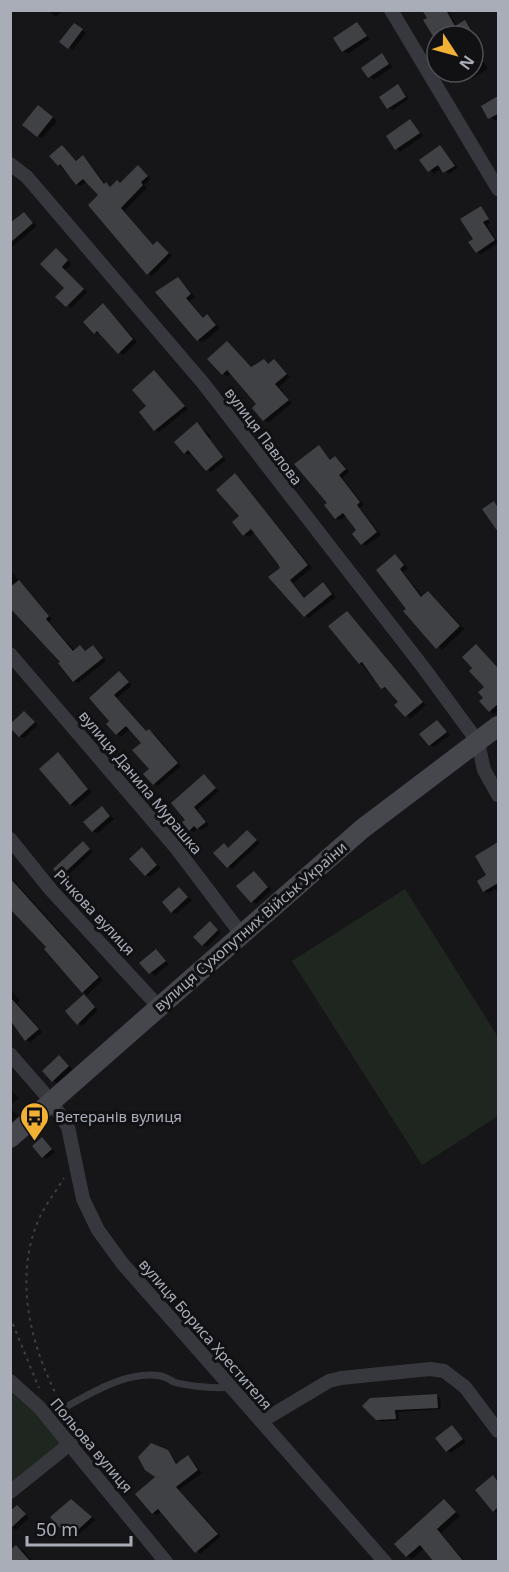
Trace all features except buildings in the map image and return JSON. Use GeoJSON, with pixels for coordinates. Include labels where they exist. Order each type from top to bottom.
{"type":"FeatureCollection","features":[{"type":"Feature","properties":{"kind":"street"},"geometry":{"type":"LineString","coordinates":[[391,10],[498,189]]}},
{"type":"Feature","properties":{"kind":"street","name":"вулиця Павлова"},"geometry":{"type":"LineString","coordinates":[[10,164],[27,177],[203,383],[423,667],[478,742]]}},
{"type":"Feature","properties":{"kind":"street","name":"вулиця Данила Мурашка"},"geometry":{"type":"LineString","coordinates":[[10,654],[177,849],[242,935]]}},
{"type":"Feature","properties":{"kind":"street","name":"вулиця Сухопутних Військ України"},"geometry":{"type":"LineString","coordinates":[[10,1138],[362,829],[498,726]]}},
{"type":"Feature","properties":{"kind":"street"},"geometry":{"type":"LineString","coordinates":[[478,742],[484,770],[498,795]]}},
{"type":"Feature","properties":{"kind":"street","name":"Річкова вулиця"},"geometry":{"type":"LineString","coordinates":[[10,839],[51,890],[158,1006]]}},
{"type":"Feature","properties":{"kind":"street","name":"вулиця Бориса Хрестителя"},"geometry":{"type":"LineString","coordinates":[[10,1054],[51,1101],[68,1127],[83,1198],[98,1230],[122,1263],[385,1562]]}},
{"type":"Feature","properties":{"kind":"street"},"geometry":{"type":"LineString","coordinates":[[262,1421],[329,1381],[430,1369],[444,1371],[454,1377],[498,1431]]}},
{"type":"Feature","properties":{"kind":"street","name":"Польова вулиця"},"geometry":{"type":"LineString","coordinates":[[10,1381],[39,1407],[71,1443],[164,1561]]}},
{"type":"Feature","properties":{"kind":"street"},"geometry":{"type":"LineString","coordinates":[[10,1492],[71,1443]]}},
{"type":"Feature","properties":{"kind":"lane"},"geometry":{"type":"LineString","coordinates":[[64,1408],[115,1383],[139,1376],[161,1376],[177,1383],[217,1389],[233,1387]]}},
{"type":"Feature","properties":{"kind":"path"},"geometry":{"type":"LineString","coordinates":[[64,1408],[34,1343],[28,1309],[29,1257],[36,1224],[74,1160]]}},
{"type":"Feature","properties":{"kind":"path"},"geometry":{"type":"LineString","coordinates":[[10,1317],[43,1397]]}},
{"type":"Feature","properties":{"kind":"shaded area"},"geometry":{"type":"Polygon","coordinates":[[[405,889],[498,1037],[498,1116],[422,1165],[292,961],[405,889]]]}},
{"type":"Feature","properties":{"kind":"shaded area"},"geometry":{"type":"Polygon","coordinates":[[[10,1386],[36,1410],[62,1443],[10,1488],[10,1386]]]}},
{"type":"Feature","properties":{"kind":"place","name":"Ветеранів вулиця"},"geometry":{"type":"Point","coordinates":[34,1142]}}]}
